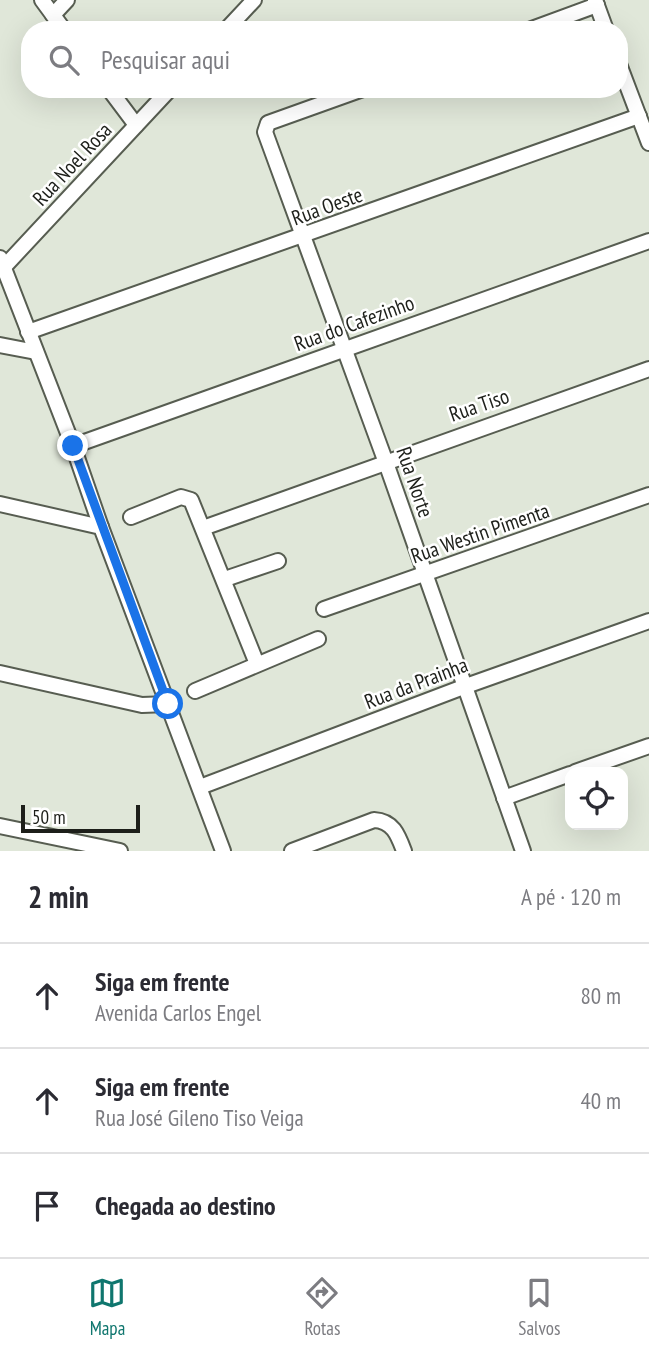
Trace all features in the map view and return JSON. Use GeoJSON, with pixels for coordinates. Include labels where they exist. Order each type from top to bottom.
{"type":"FeatureCollection","features":[{"type":"Feature","properties":{"kind":"street"},"geometry":{"type":"LineString","coordinates":[[41,0],[57,21]]}},
{"type":"Feature","properties":{"kind":"street"},"geometry":{"type":"LineString","coordinates":[[53,15],[66,0]]}},
{"type":"Feature","properties":{"kind":"street"},"geometry":{"type":"LineString","coordinates":[[234,21],[254,0]]}},
{"type":"Feature","properties":{"kind":"street"},"geometry":{"type":"LineString","coordinates":[[551,21],[596,3],[603,21]]}},
{"type":"Feature","properties":{"kind":"street"},"geometry":{"type":"LineString","coordinates":[[628,87],[649,143]]}},
{"type":"Feature","properties":{"kind":"street"},"geometry":{"type":"LineString","coordinates":[[116,98],[136,125]]}},
{"type":"Feature","properties":{"kind":"street","name":"Rua Noel Rosa"},"geometry":{"type":"LineString","coordinates":[[2,262],[162,98]]}},
{"type":"Feature","properties":{"kind":"street","name":"Rua Norte"},"geometry":{"type":"LineString","coordinates":[[338,98],[268,123],[265,127],[523,851]]}},
{"type":"Feature","properties":{"kind":"street","name":"Rua Oeste"},"geometry":{"type":"LineString","coordinates":[[29,332],[639,116]]}},
{"type":"Feature","properties":{"kind":"street","name":"Rua do Cafezinho"},"geometry":{"type":"LineString","coordinates":[[73,446],[649,241]]}},
{"type":"Feature","properties":{"kind":"street"},"geometry":{"type":"LineString","coordinates":[[2,262],[223,851]]}},
{"type":"Feature","properties":{"kind":"street"},"geometry":{"type":"LineString","coordinates":[[0,345],[36,352]]}},
{"type":"Feature","properties":{"kind":"street","name":"Rua Tiso"},"geometry":{"type":"LineString","coordinates":[[203,528],[385,460],[649,369]]}},
{"type":"Feature","properties":{"kind":"street","name":"Rua Westin Pimenta"},"geometry":{"type":"LineString","coordinates":[[324,609],[649,495]]}},
{"type":"Feature","properties":{"kind":"street"},"geometry":{"type":"LineString","coordinates":[[131,516],[186,496],[191,500],[257,664]]}},
{"type":"Feature","properties":{"kind":"street"},"geometry":{"type":"LineString","coordinates":[[0,505],[101,527]]}},
{"type":"Feature","properties":{"kind":"street"},"geometry":{"type":"LineString","coordinates":[[225,579],[278,561]]}},
{"type":"Feature","properties":{"kind":"street","name":"Rua da Prainha"},"geometry":{"type":"LineString","coordinates":[[200,787],[466,686],[649,621]]}},
{"type":"Feature","properties":{"kind":"street"},"geometry":{"type":"LineString","coordinates":[[195,691],[318,639]]}},
{"type":"Feature","properties":{"kind":"street"},"geometry":{"type":"LineString","coordinates":[[0,673],[142,705],[168,704]]}},
{"type":"Feature","properties":{"kind":"street"},"geometry":{"type":"LineString","coordinates":[[590,767],[649,746]]}},
{"type":"Feature","properties":{"kind":"street"},"geometry":{"type":"LineString","coordinates":[[504,798],[565,776]]}},
{"type":"Feature","properties":{"kind":"street"},"geometry":{"type":"LineString","coordinates":[[292,851],[374,820],[385,821],[393,828],[404,851]]}},
{"type":"Feature","properties":{"kind":"street"},"geometry":{"type":"LineString","coordinates":[[0,826],[120,851]]}},
{"type":"Feature","properties":{"kind":"route"},"geometry":{"type":"LineString","coordinates":[[73,446],[168,704]]}}]}
